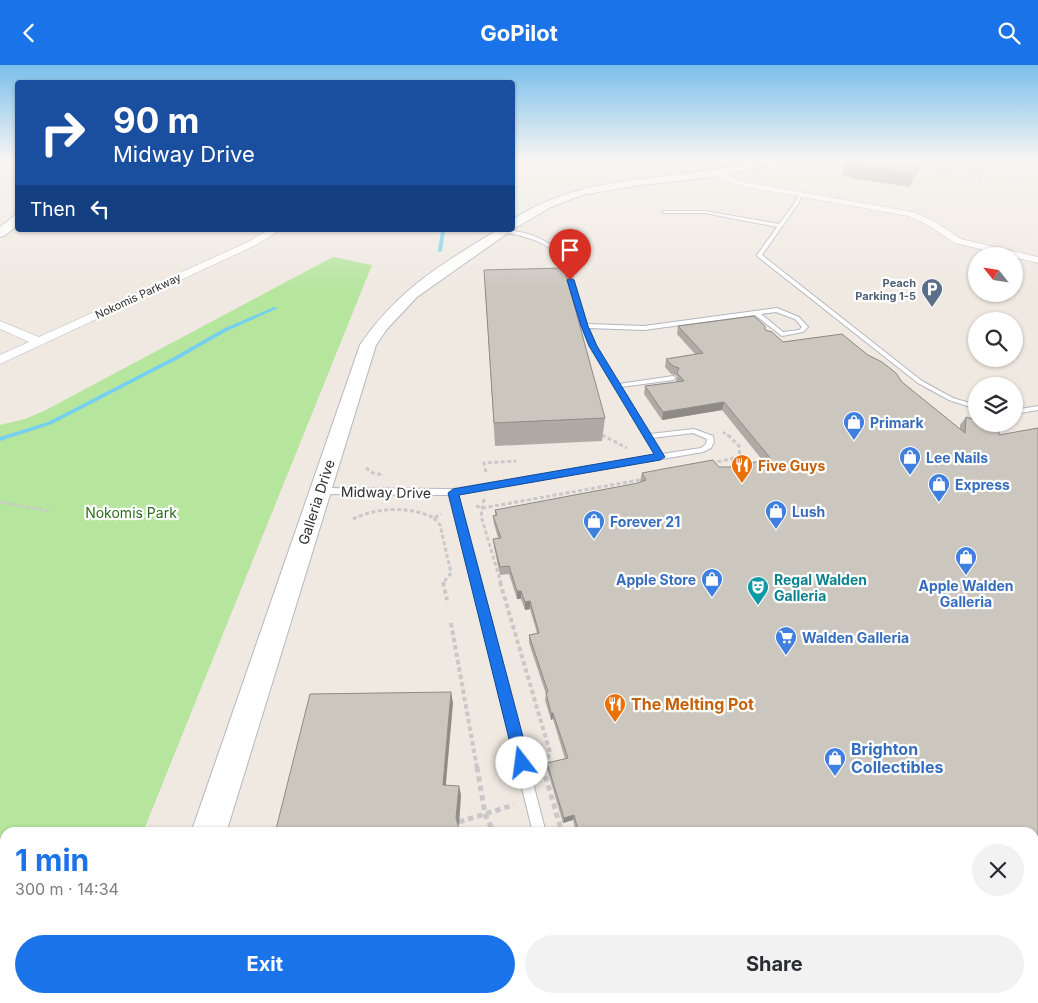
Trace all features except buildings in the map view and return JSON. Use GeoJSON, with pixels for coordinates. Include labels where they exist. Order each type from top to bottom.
{"type":"FeatureCollection","features":[{"type":"Feature","properties":{"kind":"street","name":"Galleria Drive"},"geometry":{"type":"LineString","coordinates":[[515,225],[550,203]]}},
{"type":"Feature","properties":{"kind":"street"},"geometry":{"type":"LineString","coordinates":[[845,203],[910,214],[929,222],[958,241],[1038,260]]}},
{"type":"Feature","properties":{"kind":"street"},"geometry":{"type":"LineString","coordinates":[[0,233],[15,221]]}},
{"type":"Feature","properties":{"kind":"street","name":"Nokomis Parkway"},"geometry":{"type":"LineString","coordinates":[[0,360],[253,243],[271,232]]}},
{"type":"Feature","properties":{"kind":"street","name":"Galleria Drive"},"geometry":{"type":"LineString","coordinates":[[210,827],[368,345],[398,305],[409,295],[504,232]]}},
{"type":"Feature","properties":{"kind":"street"},"geometry":{"type":"LineString","coordinates":[[0,325],[39,342]]}},
{"type":"Feature","properties":{"kind":"lane"},"geometry":{"type":"LineString","coordinates":[[797,203],[759,255],[920,382],[951,399],[968,404]]}},
{"type":"Feature","properties":{"kind":"lane"},"geometry":{"type":"LineString","coordinates":[[664,212],[711,213],[781,226]]}},
{"type":"Feature","properties":{"kind":"lane"},"geometry":{"type":"LineString","coordinates":[[515,231],[543,241],[560,253],[565,261],[593,346],[660,457]]}},
{"type":"Feature","properties":{"kind":"lane"},"geometry":{"type":"LineString","coordinates":[[585,326],[644,328],[777,310],[796,318],[805,327],[801,331],[774,335]]}},
{"type":"Feature","properties":{"kind":"lane"},"geometry":{"type":"LineString","coordinates":[[757,313],[782,334]]}},
{"type":"Feature","properties":{"kind":"lane"},"geometry":{"type":"LineString","coordinates":[[618,386],[673,378]]}},
{"type":"Feature","properties":{"kind":"lane"},"geometry":{"type":"LineString","coordinates":[[1023,410],[1038,408]]}},
{"type":"Feature","properties":{"kind":"lane","name":"Midway Drive"},"geometry":{"type":"LineString","coordinates":[[320,491],[453,493],[703,449],[709,447],[711,443],[710,438],[694,431],[648,436]]}},
{"type":"Feature","properties":{"kind":"lane"},"geometry":{"type":"LineString","coordinates":[[453,493],[538,827]]}},
{"type":"Feature","properties":{"kind":"path"},"geometry":{"type":"LineString","coordinates":[[601,435],[630,449]]}},
{"type":"Feature","properties":{"kind":"path"},"geometry":{"type":"LineString","coordinates":[[478,474],[486,473],[484,463],[516,461]]}},
{"type":"Feature","properties":{"kind":"path"},"geometry":{"type":"LineString","coordinates":[[366,468],[377,474],[390,475]]}},
{"type":"Feature","properties":{"kind":"path"},"geometry":{"type":"LineString","coordinates":[[484,499],[481,516],[550,753],[543,767],[560,827]]}},
{"type":"Feature","properties":{"kind":"path"},"geometry":{"type":"LineString","coordinates":[[0,502],[49,511]]}},
{"type":"Feature","properties":{"kind":"path"},"geometry":{"type":"LineString","coordinates":[[353,519],[365,513],[377,511],[416,511],[434,518],[440,525],[451,573],[443,582],[447,600]]}},
{"type":"Feature","properties":{"kind":"path"},"geometry":{"type":"LineString","coordinates":[[434,518],[441,514]]}},
{"type":"Feature","properties":{"kind":"path"},"geometry":{"type":"LineString","coordinates":[[451,623],[485,814],[491,827]]}},
{"type":"Feature","properties":{"kind":"path"},"geometry":{"type":"LineString","coordinates":[[459,822],[514,805]]}},
{"type":"Feature","properties":{"kind":"green space","name":"Nokomis Park"},"geometry":{"type":"Polygon","coordinates":[[[333,257],[372,265],[145,827],[0,827],[0,425],[25,419],[44,411],[333,257]]]}},
{"type":"Feature","properties":{"kind":"waterway"},"geometry":{"type":"LineString","coordinates":[[440,251],[443,232]]}},
{"type":"Feature","properties":{"kind":"waterway"},"geometry":{"type":"LineString","coordinates":[[0,439],[50,423],[176,358],[225,330],[276,308]]}},
{"type":"Feature","properties":{"kind":"place","name":"Peach Parking 1-5"},"geometry":{"type":"Point","coordinates":[932,308]}},
{"type":"Feature","properties":{"kind":"place","name":"Primark"},"geometry":{"type":"Point","coordinates":[854,441]}},
{"type":"Feature","properties":{"kind":"place","name":"Lee Nails"},"geometry":{"type":"Point","coordinates":[910,476]}},
{"type":"Feature","properties":{"kind":"place","name":"Five Guys"},"geometry":{"type":"Point","coordinates":[742,484]}},
{"type":"Feature","properties":{"kind":"place","name":"Express"},"geometry":{"type":"Point","coordinates":[939,503]}},
{"type":"Feature","properties":{"kind":"place","name":"Lush"},"geometry":{"type":"Point","coordinates":[776,530]}},
{"type":"Feature","properties":{"kind":"place","name":"Forever 21"},"geometry":{"type":"Point","coordinates":[594,540]}},
{"type":"Feature","properties":{"kind":"place","name":"Apple Walden Galleria"},"geometry":{"type":"Point","coordinates":[966,576]}},
{"type":"Feature","properties":{"kind":"place","name":"Apple Store"},"geometry":{"type":"Point","coordinates":[712,598]}},
{"type":"Feature","properties":{"kind":"place","name":"Regal Walden Galleria"},"geometry":{"type":"Point","coordinates":[758,606]}},
{"type":"Feature","properties":{"kind":"place","name":"Walden Galleria"},"geometry":{"type":"Point","coordinates":[786,656]}},
{"type":"Feature","properties":{"kind":"place","name":"The Melting Pot"},"geometry":{"type":"Point","coordinates":[615,723]}},
{"type":"Feature","properties":{"kind":"place","name":"Brighton Collectibles"},"geometry":{"type":"Point","coordinates":[835,777]}},
{"type":"Feature","properties":{"kind":"route"},"geometry":{"type":"LineString","coordinates":[[522,763],[453,493],[660,457],[593,346],[570,280]]}}]}
